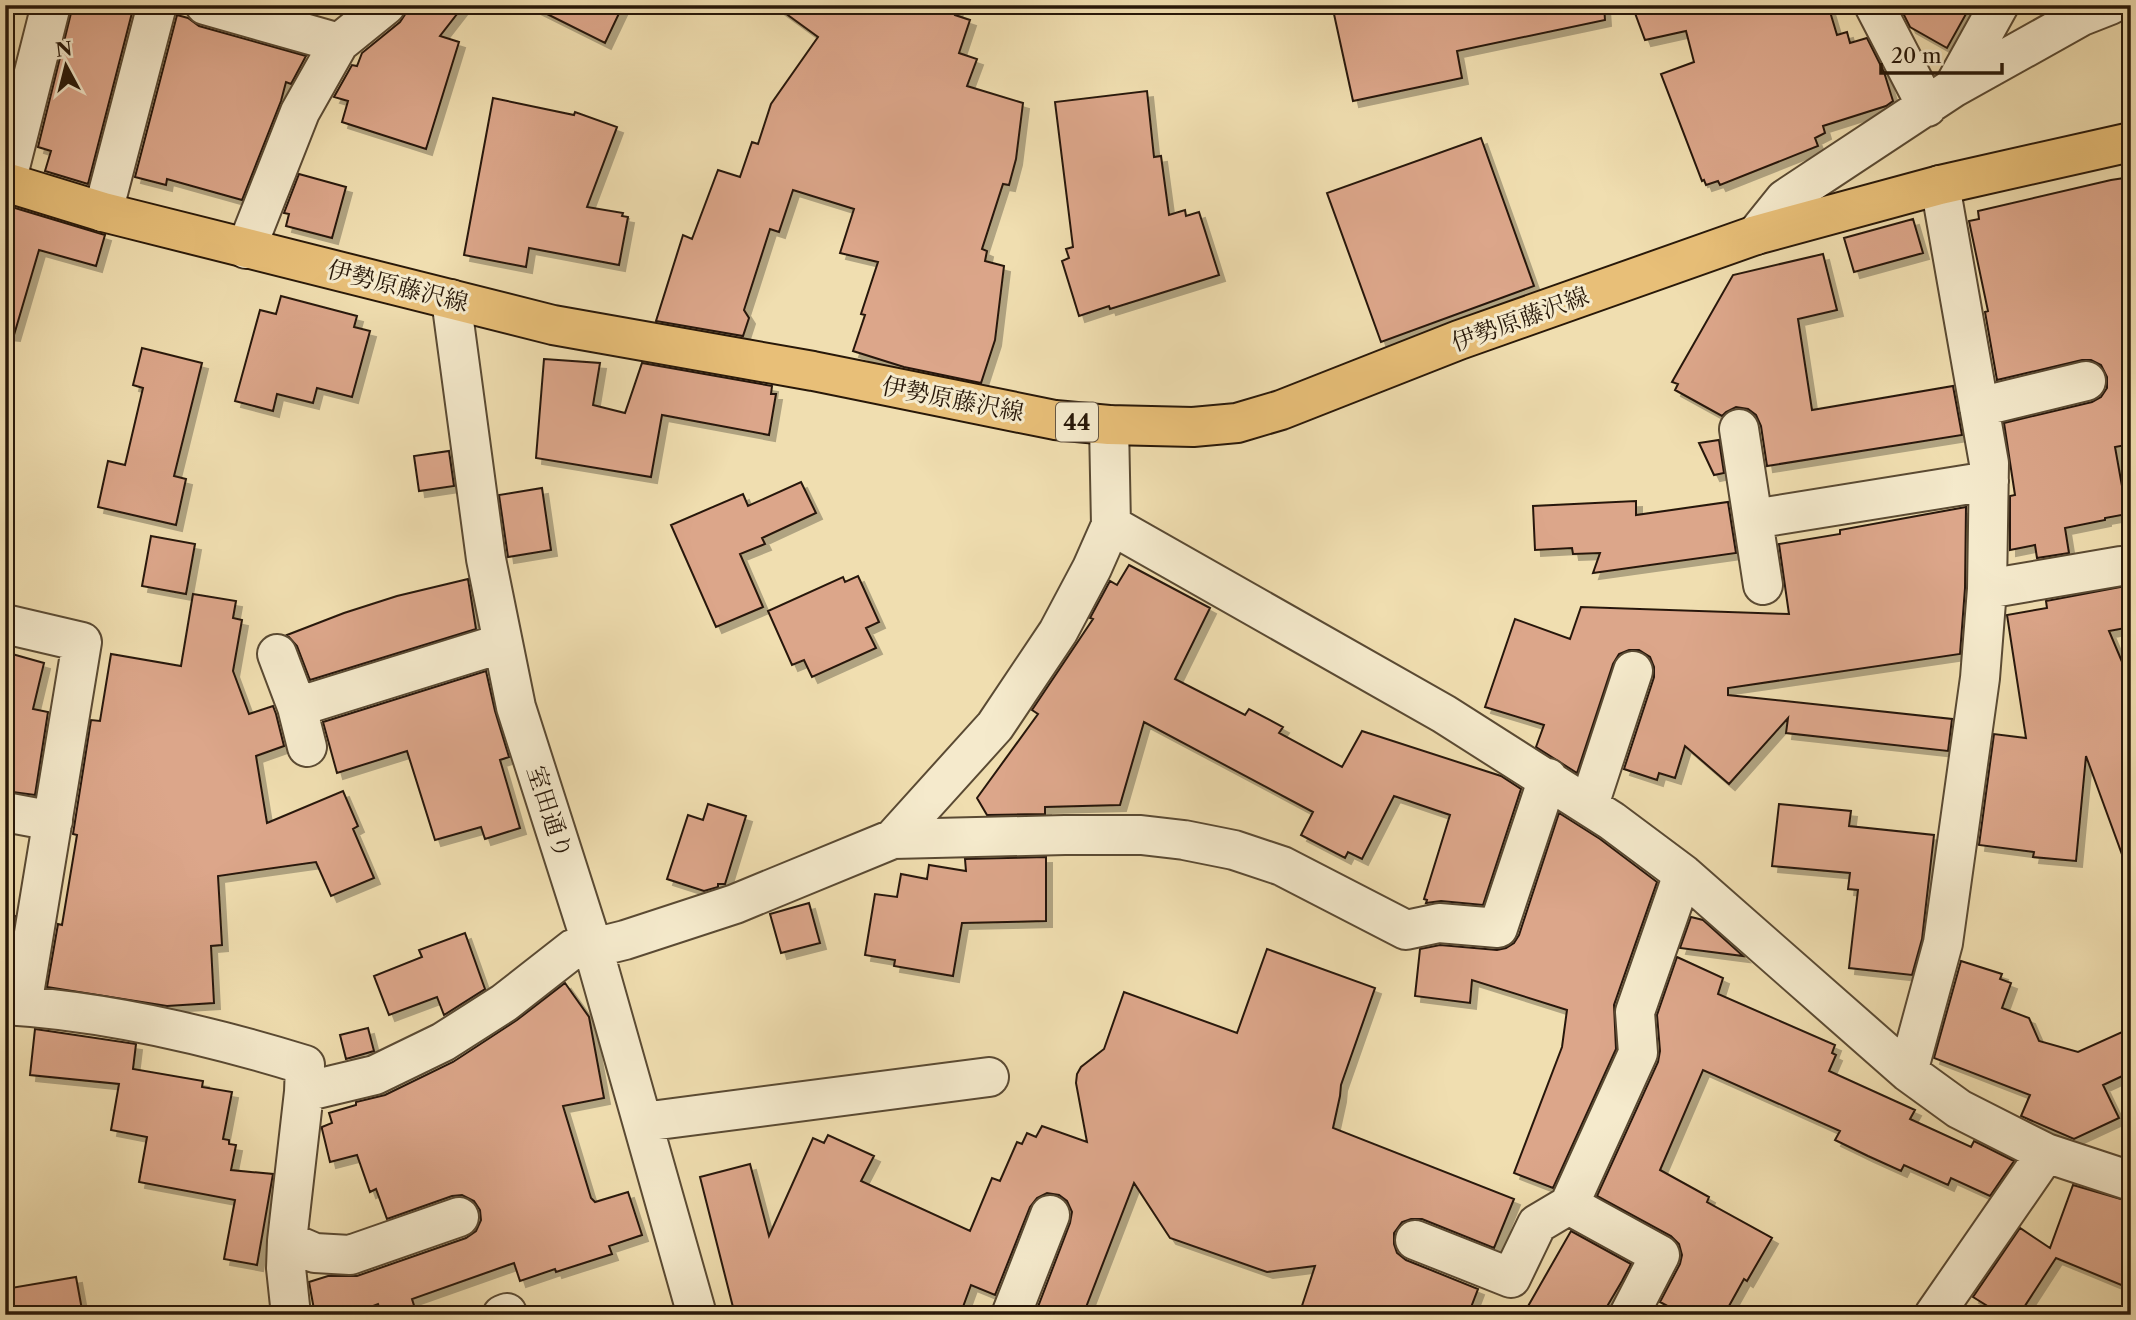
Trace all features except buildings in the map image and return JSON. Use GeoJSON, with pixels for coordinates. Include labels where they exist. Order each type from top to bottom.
{"type":"FeatureCollection","features":[{"type":"Feature","properties":{"kind":"main road","name":"伊勢原藤沢線"},"geometry":{"type":"LineString","coordinates":[[6,183],[103,212],[553,325],[813,371],[1055,419],[1109,425],[1194,427],[1237,423],[1270,413],[1459,340],[1756,235],[1940,185],[2131,142]]}},
{"type":"Feature","properties":{"kind":"street"},"geometry":{"type":"LineString","coordinates":[[6,183],[51,5]]}},
{"type":"Feature","properties":{"kind":"street"},"geometry":{"type":"LineString","coordinates":[[103,212],[157,5]]}},
{"type":"Feature","properties":{"kind":"street"},"geometry":{"type":"LineString","coordinates":[[205,5],[339,43]]}},
{"type":"Feature","properties":{"kind":"street"},"geometry":{"type":"LineString","coordinates":[[246,249],[300,112],[339,43],[386,5]]}},
{"type":"Feature","properties":{"kind":"street"},"geometry":{"type":"LineString","coordinates":[[1874,5],[1940,98]]}},
{"type":"Feature","properties":{"kind":"street"},"geometry":{"type":"LineString","coordinates":[[1940,98],[1999,5]]}},
{"type":"Feature","properties":{"kind":"street"},"geometry":{"type":"LineString","coordinates":[[1756,235],[1785,200],[1940,98],[2082,16],[2110,5]]}},
{"type":"Feature","properties":{"kind":"street"},"geometry":{"type":"LineString","coordinates":[[1908,1072],[1943,943],[1980,678],[1987,589],[1989,463],[1940,185]]}},
{"type":"Feature","properties":{"kind":"street","name":"室田通り"},"geometry":{"type":"LineString","coordinates":[[451,299],[486,559],[516,707],[593,948],[697,1315]]}},
{"type":"Feature","properties":{"kind":"street"},"geometry":{"type":"LineString","coordinates":[[1979,407],[2086,382]]}},
{"type":"Feature","properties":{"kind":"street"},"geometry":{"type":"LineString","coordinates":[[893,839],[995,726],[1058,632],[1092,568],[1111,525],[1109,425]]}},
{"type":"Feature","properties":{"kind":"street"},"geometry":{"type":"LineString","coordinates":[[1739,429],[1763,585]]}},
{"type":"Feature","properties":{"kind":"street"},"geometry":{"type":"LineString","coordinates":[[1753,519],[1989,481]]}},
{"type":"Feature","properties":{"kind":"street"},"geometry":{"type":"LineString","coordinates":[[1111,525],[1444,715],[1589,806],[1683,874],[1908,1072],[1959,1109],[2046,1153],[2131,1181]]}},
{"type":"Feature","properties":{"kind":"street"},"geometry":{"type":"LineString","coordinates":[[1987,589],[2121,566]]}},
{"type":"Feature","properties":{"kind":"street"},"geometry":{"type":"LineString","coordinates":[[5,624],[82,642],[53,821],[13,1006],[113,1018],[268,1053],[305,1065],[287,1241],[286,1268],[291,1315]]}},
{"type":"Feature","properties":{"kind":"street"},"geometry":{"type":"LineString","coordinates":[[297,706],[503,643]]}},
{"type":"Feature","properties":{"kind":"street"},"geometry":{"type":"LineString","coordinates":[[277,654],[297,706],[307,747]]}},
{"type":"Feature","properties":{"kind":"street"},"geometry":{"type":"LineString","coordinates":[[1589,806],[1633,671]]}},
{"type":"Feature","properties":{"kind":"street"},"geometry":{"type":"LineString","coordinates":[[304,1092],[375,1075],[443,1042],[504,1003],[573,948],[593,948],[625,940],[735,904],[893,839],[1141,835],[1184,840],[1234,850],[1282,866],[1406,930],[1439,923],[1497,928],[1548,778]]}},
{"type":"Feature","properties":{"kind":"street"},"geometry":{"type":"LineString","coordinates":[[5,812],[53,821]]}},
{"type":"Feature","properties":{"kind":"street"},"geometry":{"type":"LineString","coordinates":[[1415,1240],[1511,1278],[1537,1224],[1569,1205],[1637,1053],[1635,1012],[1683,874]]}},
{"type":"Feature","properties":{"kind":"street"},"geometry":{"type":"LineString","coordinates":[[643,1122],[989,1077]]}},
{"type":"Feature","properties":{"kind":"street"},"geometry":{"type":"LineString","coordinates":[[1934,1315],[2046,1153]]}},
{"type":"Feature","properties":{"kind":"street"},"geometry":{"type":"LineString","coordinates":[[1569,1205],[1660,1255],[1629,1315]]}},
{"type":"Feature","properties":{"kind":"street"},"geometry":{"type":"LineString","coordinates":[[1011,1315],[1050,1215]]}},
{"type":"Feature","properties":{"kind":"street"},"geometry":{"type":"LineString","coordinates":[[287,1241],[314,1253],[350,1255],[458,1217]]}}]}
